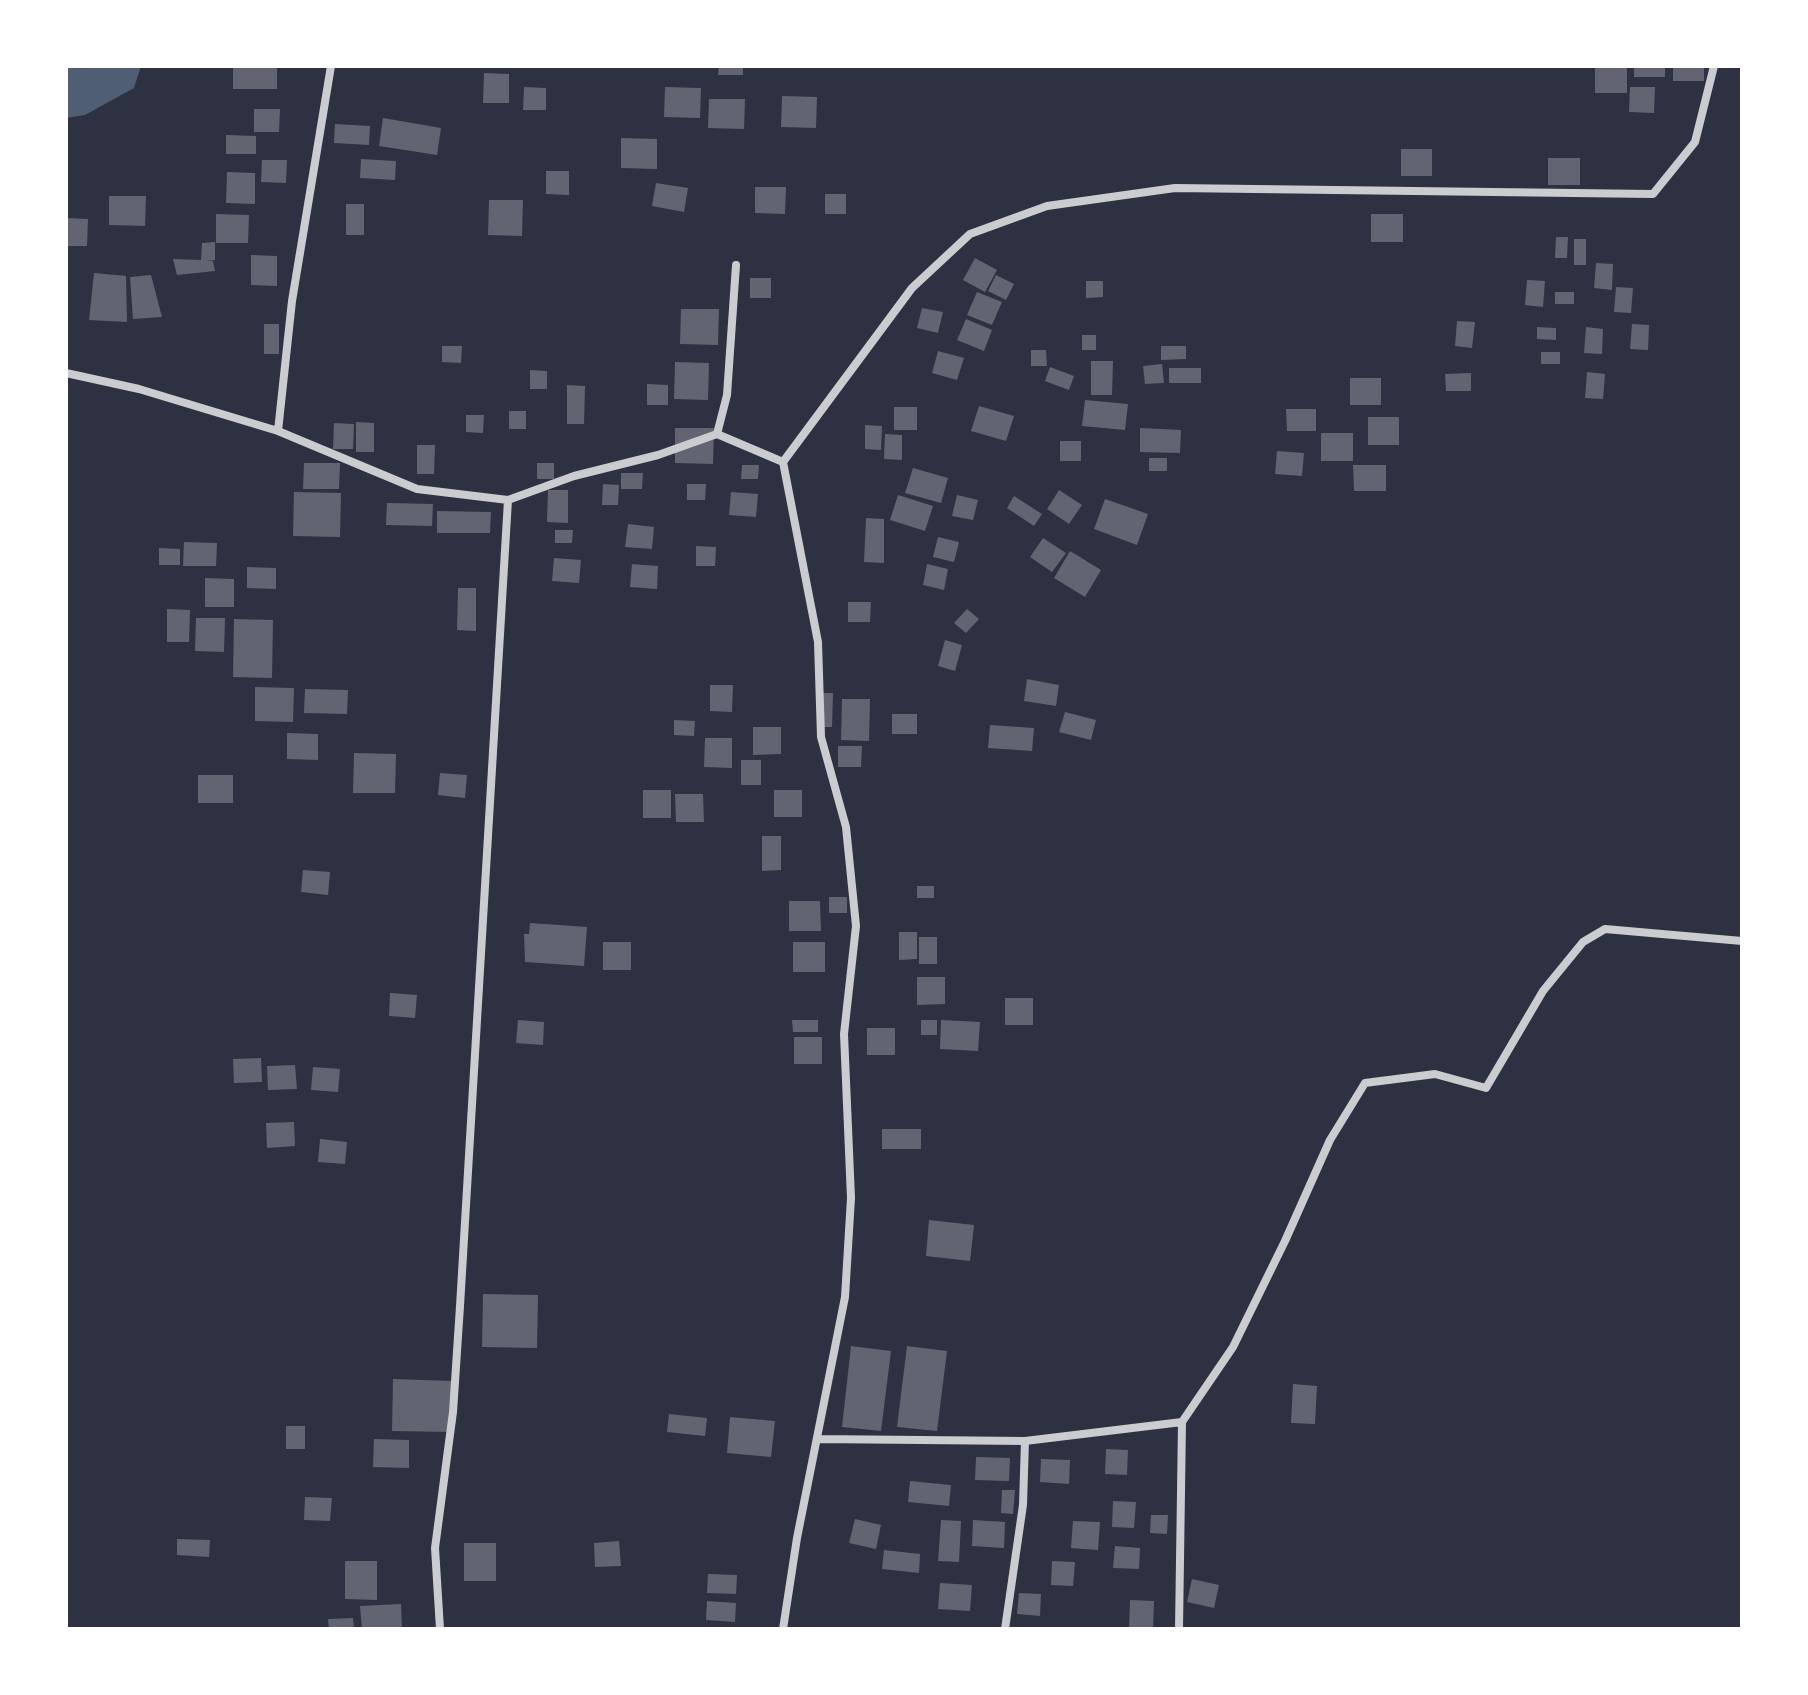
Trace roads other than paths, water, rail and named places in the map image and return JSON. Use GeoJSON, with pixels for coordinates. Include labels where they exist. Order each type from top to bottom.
{"type":"FeatureCollection","features":[{"type":"Feature","properties":{"kind":"street"},"geometry":{"type":"LineString","coordinates":[[278,431],[292,301],[331,66]]}},
{"type":"Feature","properties":{"kind":"street"},"geometry":{"type":"LineString","coordinates":[[783,1629],[797,1538],[845,1297],[851,1198],[844,1034],[856,926],[846,827],[821,737],[818,642],[783,462],[912,288],[970,234],[1047,206],[1175,188],[1653,194],[1695,142],[1714,66]]}},
{"type":"Feature","properties":{"kind":"street"},"geometry":{"type":"LineString","coordinates":[[717,434],[727,395],[736,265]]}},
{"type":"Feature","properties":{"kind":"street"},"geometry":{"type":"LineString","coordinates":[[66,373],[139,389],[278,431],[417,489],[508,500],[574,476],[658,455],[717,434],[783,462]]}},
{"type":"Feature","properties":{"kind":"street"},"geometry":{"type":"LineString","coordinates":[[440,1629],[435,1548],[453,1412],[508,500]]}},
{"type":"Feature","properties":{"kind":"street"},"geometry":{"type":"LineString","coordinates":[[1179,1629],[1182,1422],[1233,1347],[1330,1140],[1365,1083],[1435,1074],[1486,1088],[1543,991],[1583,942],[1605,929],[1742,941]]}},
{"type":"Feature","properties":{"kind":"street"},"geometry":{"type":"LineString","coordinates":[[817,1439],[1025,1441],[1182,1422]]}},
{"type":"Feature","properties":{"kind":"street"},"geometry":{"type":"LineString","coordinates":[[1005,1629],[1023,1505],[1025,1441]]}},
{"type":"Feature","properties":{"kind":"water"},"geometry":{"type":"Polygon","coordinates":[[[66,66],[141,66],[134,88],[85,115],[66,118],[66,66]]]}}]}
